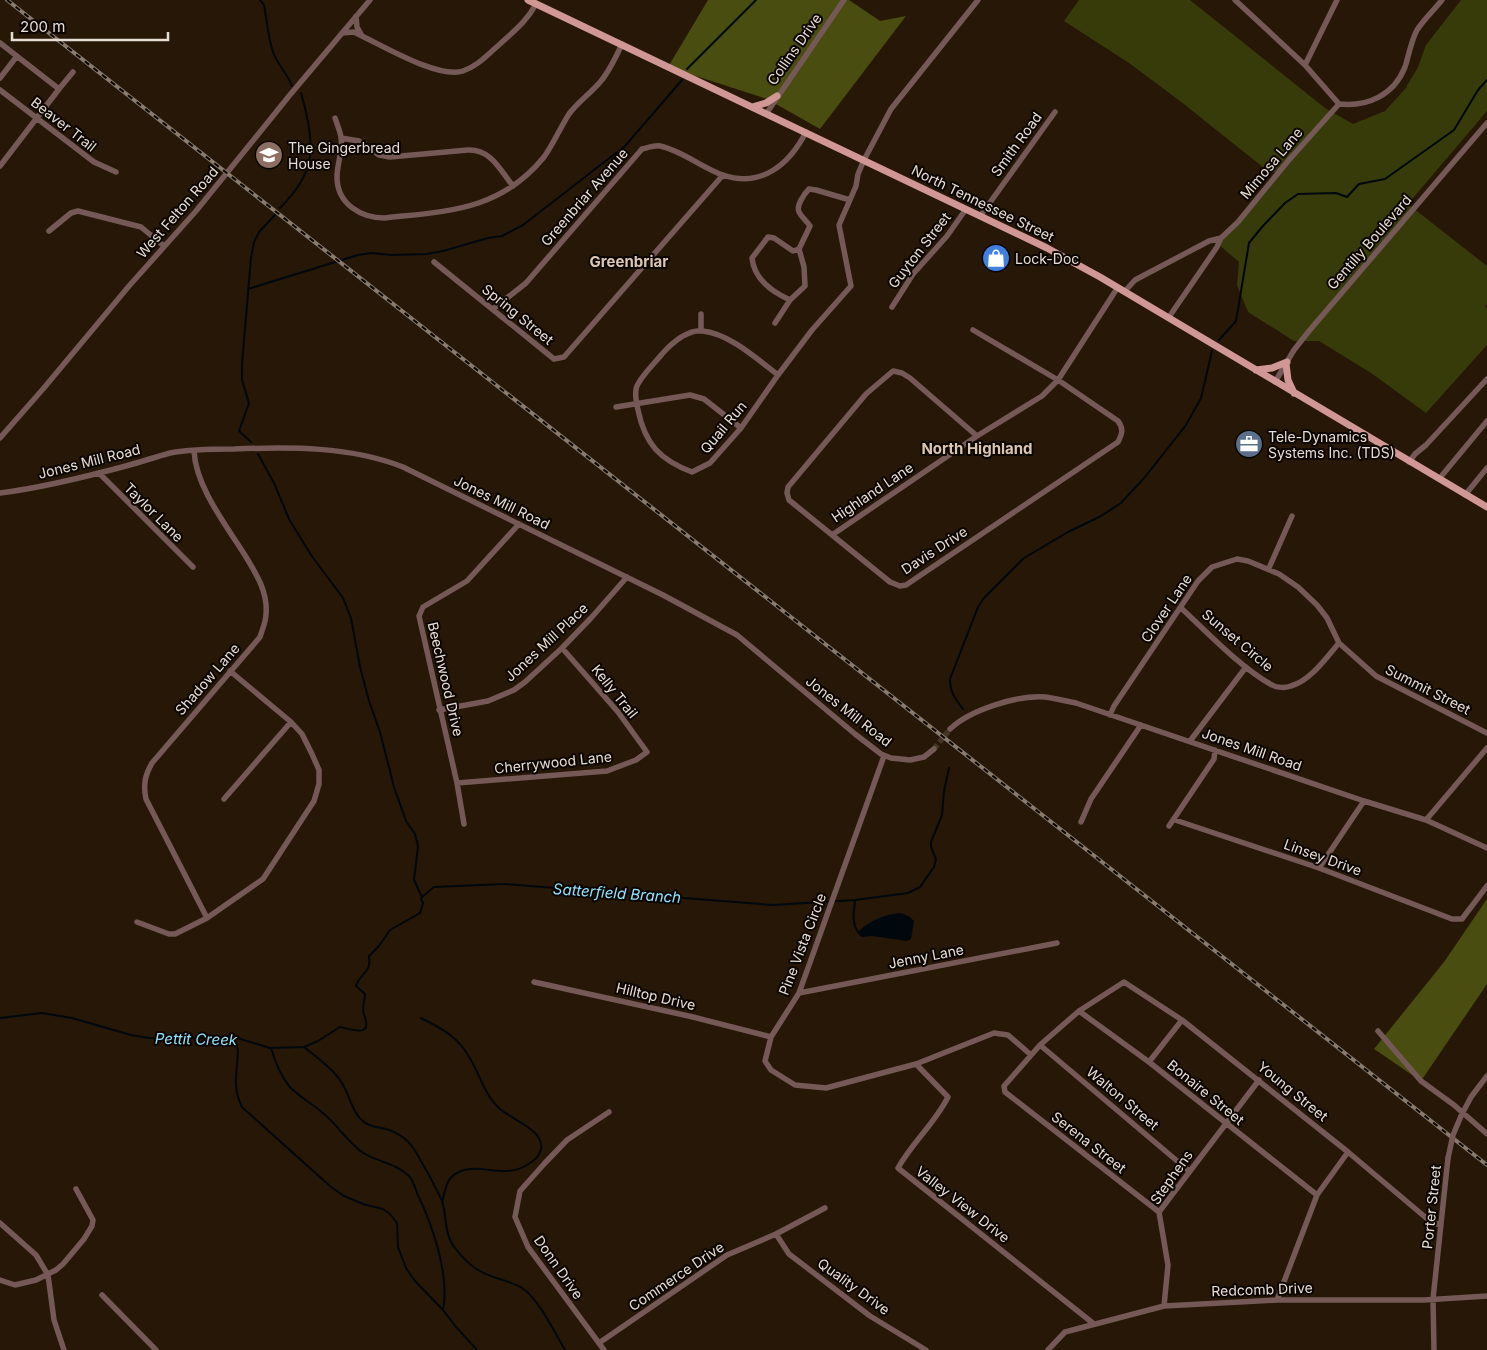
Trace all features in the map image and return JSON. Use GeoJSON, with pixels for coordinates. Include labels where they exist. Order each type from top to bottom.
{"type":"FeatureCollection","features":[{"type":"Feature","properties":{"kind":"main road","name":"North Tennessee Street"},"geometry":{"type":"LineString","coordinates":[[528,0],[981,215],[1054,252],[1125,291],[1294,394],[1487,507]]}},
{"type":"Feature","properties":{"kind":"main road"},"geometry":{"type":"LineString","coordinates":[[752,107],[766,103],[777,96]]}},
{"type":"Feature","properties":{"kind":"main road"},"geometry":{"type":"LineString","coordinates":[[1256,370],[1272,368],[1286,363],[1288,380],[1294,394]]}},
{"type":"Feature","properties":{"kind":"street","name":"West Felton Road"},"geometry":{"type":"LineString","coordinates":[[0,438],[128,286],[196,210],[370,0]]}},
{"type":"Feature","properties":{"kind":"street","name":"Collins Drive"},"geometry":{"type":"LineString","coordinates":[[766,114],[844,0]]}},
{"type":"Feature","properties":{"kind":"street","name":"Quail Run"},"geometry":{"type":"LineString","coordinates":[[701,330],[685,335],[670,345],[636,385],[636,403],[642,428],[652,447],[674,466],[692,472],[710,463],[741,428],[812,330],[851,286],[838,225],[850,200],[864,160],[891,109],[978,0]]}},
{"type":"Feature","properties":{"kind":"street"},"geometry":{"type":"LineString","coordinates":[[1235,0],[1304,65],[1339,104],[1358,105],[1377,99],[1393,86],[1404,67],[1417,31],[1442,0]]}},
{"type":"Feature","properties":{"kind":"street"},"geometry":{"type":"LineString","coordinates":[[1304,65],[1337,0]]}},
{"type":"Feature","properties":{"kind":"street"},"geometry":{"type":"LineString","coordinates":[[342,33],[354,32],[436,70],[461,72],[475,66],[517,28],[529,16],[536,4]]}},
{"type":"Feature","properties":{"kind":"street"},"geometry":{"type":"LineString","coordinates":[[356,16],[357,27],[362,36]]}},
{"type":"Feature","properties":{"kind":"street"},"geometry":{"type":"LineString","coordinates":[[0,44],[59,89]]}},
{"type":"Feature","properties":{"kind":"street"},"geometry":{"type":"LineString","coordinates":[[334,118],[341,138],[337,177],[340,193],[354,210],[368,216],[385,218],[463,209],[487,201],[513,186],[532,170],[549,150],[571,112],[608,73],[622,44]]}},
{"type":"Feature","properties":{"kind":"street"},"geometry":{"type":"LineString","coordinates":[[0,78],[16,56]]}},
{"type":"Feature","properties":{"kind":"street"},"geometry":{"type":"LineString","coordinates":[[0,166],[73,72]]}},
{"type":"Feature","properties":{"kind":"street","name":"Beaver Trail"},"geometry":{"type":"LineString","coordinates":[[0,90],[94,162],[116,172]]}},
{"type":"Feature","properties":{"kind":"street","name":"Mimosa Lane"},"geometry":{"type":"LineString","coordinates":[[1169,317],[1217,247],[1221,238],[1238,222],[1288,161],[1339,104]]}},
{"type":"Feature","properties":{"kind":"street","name":"Smith Road"},"geometry":{"type":"LineString","coordinates":[[981,215],[1054,112]]}},
{"type":"Feature","properties":{"kind":"street","name":"Gentilly Boulevard"},"geometry":{"type":"LineString","coordinates":[[1275,382],[1309,331],[1487,123]]}},
{"type":"Feature","properties":{"kind":"street","name":"Greenbriar Avenue"},"geometry":{"type":"LineString","coordinates":[[493,309],[526,282],[642,149],[659,146],[691,158],[723,175],[750,179],[762,177],[784,162],[806,132]]}},
{"type":"Feature","properties":{"kind":"street"},"geometry":{"type":"LineString","coordinates":[[341,138],[359,141],[373,152],[390,158],[468,150],[481,151],[492,157],[513,186]]}},
{"type":"Feature","properties":{"kind":"street","name":"Spring Street"},"geometry":{"type":"LineString","coordinates":[[434,262],[554,359],[564,357],[723,175]]}},
{"type":"Feature","properties":{"kind":"street"},"geometry":{"type":"LineString","coordinates":[[775,323],[790,300],[805,286],[804,267],[799,249],[810,226],[798,208],[805,194],[809,189],[850,200]]}},
{"type":"Feature","properties":{"kind":"street","name":"Guyton Street"},"geometry":{"type":"LineString","coordinates":[[892,307],[913,274],[947,236],[966,209]]}},
{"type":"Feature","properties":{"kind":"street"},"geometry":{"type":"LineString","coordinates":[[50,231],[71,213],[78,211],[141,227],[164,246]]}},
{"type":"Feature","properties":{"kind":"street"},"geometry":{"type":"LineString","coordinates":[[790,300],[766,285],[757,274],[752,258],[768,238],[774,238],[793,251],[799,249]]}},
{"type":"Feature","properties":{"kind":"street","name":"Mimosa Lane"},"geometry":{"type":"LineString","coordinates":[[1125,291],[1135,280],[1209,241],[1221,238]]}},
{"type":"Feature","properties":{"kind":"street","name":"Highland Lane"},"geometry":{"type":"LineString","coordinates":[[832,535],[978,436],[1042,396],[1058,380],[1118,287]]}},
{"type":"Feature","properties":{"kind":"street"},"geometry":{"type":"LineString","coordinates":[[701,314],[701,330],[721,334],[778,375]]}},
{"type":"Feature","properties":{"kind":"street","name":"Davis Drive"},"geometry":{"type":"LineString","coordinates":[[973,330],[1058,380],[1118,420],[1123,432],[1118,442],[906,584],[900,586],[890,582],[789,500],[787,494],[788,487],[866,394],[889,374],[897,371],[910,378],[978,436]]}},
{"type":"Feature","properties":{"kind":"street"},"geometry":{"type":"LineString","coordinates":[[1409,462],[1487,379]]}},
{"type":"Feature","properties":{"kind":"street"},"geometry":{"type":"LineString","coordinates":[[616,407],[690,395],[704,399],[741,428]]}},
{"type":"Feature","properties":{"kind":"street"},"geometry":{"type":"LineString","coordinates":[[1438,479],[1487,421]]}},
{"type":"Feature","properties":{"kind":"street","name":"Jones Mill Road"},"geometry":{"type":"LineString","coordinates":[[0,493],[99,473],[171,453],[294,449],[332,451],[372,457],[403,467],[627,577],[737,635],[884,756],[900,760],[914,759],[924,757],[934,750]]}},
{"type":"Feature","properties":{"kind":"street","name":"Shadow Lane"},"geometry":{"type":"LineString","coordinates":[[194,451],[197,474],[255,572],[265,596],[266,616],[260,637],[152,763],[144,783],[146,799],[207,918]]}},
{"type":"Feature","properties":{"kind":"street"},"geometry":{"type":"LineString","coordinates":[[1465,495],[1487,468]]}},
{"type":"Feature","properties":{"kind":"street","name":"Taylor Lane"},"geometry":{"type":"LineString","coordinates":[[99,473],[193,567]]}},
{"type":"Feature","properties":{"kind":"street"},"geometry":{"type":"LineString","coordinates":[[1292,516],[1269,568],[1298,587],[1317,605],[1339,643]]}},
{"type":"Feature","properties":{"kind":"street","name":"Beechwood Drive"},"geometry":{"type":"LineString","coordinates":[[464,824],[457,783],[419,616],[421,610],[430,602],[467,581],[519,524]]}},
{"type":"Feature","properties":{"kind":"street","name":"Clover Lane"},"geometry":{"type":"LineString","coordinates":[[1110,715],[1114,706],[1198,581],[1212,568],[1237,560],[1248,561],[1269,568]]}},
{"type":"Feature","properties":{"kind":"street","name":"Jones Mill Place"},"geometry":{"type":"LineString","coordinates":[[439,710],[488,701],[504,696],[525,682],[562,648],[627,577]]}},
{"type":"Feature","properties":{"kind":"street","name":"Sunset Circle"},"geometry":{"type":"LineString","coordinates":[[1181,608],[1246,667],[1273,686],[1283,688],[1292,686],[1306,677],[1320,666],[1339,643]]}},
{"type":"Feature","properties":{"kind":"street","name":"Summit Street"},"geometry":{"type":"LineString","coordinates":[[1339,643],[1376,676],[1487,733]]}},
{"type":"Feature","properties":{"kind":"street","name":"Kelly Trail"},"geometry":{"type":"LineString","coordinates":[[562,648],[613,705],[647,752]]}},
{"type":"Feature","properties":{"kind":"street"},"geometry":{"type":"LineString","coordinates":[[1190,741],[1246,667]]}},
{"type":"Feature","properties":{"kind":"street"},"geometry":{"type":"LineString","coordinates":[[138,922],[169,934],[174,934],[207,918],[263,879],[314,801],[319,784],[319,770],[302,734],[230,671]]}},
{"type":"Feature","properties":{"kind":"street","name":"Jones Mill Road"},"geometry":{"type":"LineString","coordinates":[[950,729],[964,718],[995,705],[1030,697],[1076,703],[1364,801],[1426,820],[1487,848]]}},
{"type":"Feature","properties":{"kind":"street"},"geometry":{"type":"LineString","coordinates":[[224,799],[290,722]]}},
{"type":"Feature","properties":{"kind":"street"},"geometry":{"type":"LineString","coordinates":[[1081,822],[1091,799],[1141,725]]}},
{"type":"Feature","properties":{"kind":"street"},"geometry":{"type":"LineString","coordinates":[[1426,820],[1487,748]]}},
{"type":"Feature","properties":{"kind":"street"},"geometry":{"type":"LineString","coordinates":[[1169,826],[1214,759],[1215,750]]}},
{"type":"Feature","properties":{"kind":"street","name":"Cherrywood Lane"},"geometry":{"type":"LineString","coordinates":[[457,783],[607,771],[636,760],[647,752]]}},
{"type":"Feature","properties":{"kind":"street","name":"Pine Vista Circle"},"geometry":{"type":"LineString","coordinates":[[884,756],[799,993],[771,1037],[765,1061],[771,1070],[794,1085],[826,1088],[916,1064],[994,1033],[1008,1034],[1031,1055]]}},
{"type":"Feature","properties":{"kind":"street"},"geometry":{"type":"LineString","coordinates":[[1319,868],[1364,801]]}},
{"type":"Feature","properties":{"kind":"street","name":"Linsey Drive"},"geometry":{"type":"LineString","coordinates":[[1174,820],[1319,868],[1452,919],[1462,919],[1487,886]]}},
{"type":"Feature","properties":{"kind":"street","name":"Jenny Lane"},"geometry":{"type":"LineString","coordinates":[[799,993],[1057,943]]}},
{"type":"Feature","properties":{"kind":"street","name":"Hilltop Drive"},"geometry":{"type":"LineString","coordinates":[[534,982],[693,1017],[771,1037]]}},
{"type":"Feature","properties":{"kind":"street","name":"Young Street"},"geometry":{"type":"LineString","coordinates":[[1079,1011],[1124,982],[1182,1020],[1348,1152],[1431,1222],[1442,1225]]}},
{"type":"Feature","properties":{"kind":"street"},"geometry":{"type":"LineString","coordinates":[[1031,1055],[1079,1011]]}},
{"type":"Feature","properties":{"kind":"street","name":"Bonaire Street"},"geometry":{"type":"LineString","coordinates":[[1079,1011],[1149,1062],[1317,1195]]}},
{"type":"Feature","properties":{"kind":"street"},"geometry":{"type":"LineString","coordinates":[[1149,1062],[1182,1020]]}},
{"type":"Feature","properties":{"kind":"street"},"geometry":{"type":"LineString","coordinates":[[1378,1031],[1421,1080],[1487,1134]]}},
{"type":"Feature","properties":{"kind":"street","name":"Walton Street"},"geometry":{"type":"LineString","coordinates":[[1040,1045],[1189,1171]]}},
{"type":"Feature","properties":{"kind":"street","name":"Serena Street"},"geometry":{"type":"LineString","coordinates":[[1031,1055],[1004,1086],[1005,1092],[1159,1212]]}},
{"type":"Feature","properties":{"kind":"street","name":"Valley View Drive"},"geometry":{"type":"LineString","coordinates":[[916,1064],[948,1097],[941,1111],[906,1154],[898,1168],[1094,1324]]}},
{"type":"Feature","properties":{"kind":"street","name":"Porter Street"},"geometry":{"type":"LineString","coordinates":[[1434,1350],[1433,1299],[1448,1158],[1461,1114],[1487,1076]]}},
{"type":"Feature","properties":{"kind":"street","name":"Stephens"},"geometry":{"type":"LineString","coordinates":[[1164,1306],[1168,1265],[1159,1212],[1259,1080]]}},
{"type":"Feature","properties":{"kind":"street","name":"Donn Drive"},"geometry":{"type":"LineString","coordinates":[[604,1350],[528,1247],[515,1217],[520,1191],[544,1164],[567,1140],[609,1112]]}},
{"type":"Feature","properties":{"kind":"street"},"geometry":{"type":"LineString","coordinates":[[1277,1300],[1317,1195],[1348,1152]]}},
{"type":"Feature","properties":{"kind":"street"},"geometry":{"type":"LineString","coordinates":[[0,1280],[15,1285],[36,1280],[63,1264],[84,1239],[92,1226],[93,1220],[76,1189]]}},
{"type":"Feature","properties":{"kind":"street","name":"Commerce Drive"},"geometry":{"type":"LineString","coordinates":[[599,1343],[728,1255],[776,1234],[825,1208]]}},
{"type":"Feature","properties":{"kind":"street"},"geometry":{"type":"LineString","coordinates":[[0,1223],[36,1255],[48,1274],[54,1320],[64,1350]]}},
{"type":"Feature","properties":{"kind":"street","name":"Quality Drive"},"geometry":{"type":"LineString","coordinates":[[776,1234],[789,1254],[870,1316],[926,1350]]}},
{"type":"Feature","properties":{"kind":"street"},"geometry":{"type":"LineString","coordinates":[[102,1295],[156,1350]]}},
{"type":"Feature","properties":{"kind":"street","name":"Redcomb Drive"},"geometry":{"type":"LineString","coordinates":[[1094,1324],[1164,1306],[1277,1300],[1433,1299],[1487,1296]]}},
{"type":"Feature","properties":{"kind":"street"},"geometry":{"type":"LineString","coordinates":[[1048,1350],[1065,1332],[1094,1324]]}},
{"type":"Feature","properties":{"kind":"green space"},"geometry":{"type":"Polygon","coordinates":[[[708,0],[849,0],[880,21],[906,16],[820,129],[767,99],[668,67],[708,0]]]}},
{"type":"Feature","properties":{"kind":"green space"},"geometry":{"type":"Polygon","coordinates":[[[1079,0],[1190,0],[1325,108],[1353,124],[1385,111],[1405,89],[1418,67],[1426,45],[1461,0],[1487,0],[1487,111],[1408,204],[1487,266],[1487,304],[1485,306],[1487,309],[1487,345],[1426,413],[1371,373],[1319,341],[1294,341],[1248,312],[1237,285],[1239,262],[1218,244],[1278,174],[1264,168],[1129,63],[1064,21],[1079,0]]]}},
{"type":"Feature","properties":{"kind":"green space"},"geometry":{"type":"Polygon","coordinates":[[[1487,899],[1487,984],[1421,1081],[1374,1049],[1444,962],[1487,899]]]}},
{"type":"Feature","properties":{"kind":"shaded area"},"geometry":{"type":"Polygon","coordinates":[[[901,913],[914,921],[911,939],[907,941],[872,936],[862,937],[859,935],[859,931],[863,927],[873,921],[884,916],[901,913]]]}},
{"type":"Feature","properties":{"kind":"waterway"},"geometry":{"type":"LineString","coordinates":[[260,0],[264,5],[273,52],[292,86]]}},
{"type":"Feature","properties":{"kind":"waterway"},"geometry":{"type":"LineString","coordinates":[[687,69],[756,0]]}},
{"type":"Feature","properties":{"kind":"waterway"},"geometry":{"type":"LineString","coordinates":[[248,289],[358,255],[371,253],[391,255],[427,254],[502,236],[523,225],[625,146],[682,80]]}},
{"type":"Feature","properties":{"kind":"waterway","name":"Satterfield Branch"},"geometry":{"type":"LineString","coordinates":[[1219,340],[1236,321],[1249,243],[1285,203],[1298,194],[1336,193],[1347,197],[1359,184],[1385,179],[1454,130],[1478,90],[1487,80]]}},
{"type":"Feature","properties":{"kind":"waterway"},"geometry":{"type":"LineString","coordinates":[[280,208],[300,184],[310,158],[309,129],[301,93]]}},
{"type":"Feature","properties":{"kind":"waterway"},"geometry":{"type":"LineString","coordinates":[[251,442],[239,431],[249,403],[242,380],[242,364],[251,258],[254,242],[259,232],[275,215]]}},
{"type":"Feature","properties":{"kind":"waterway","name":"Satterfield Branch"},"geometry":{"type":"LineString","coordinates":[[963,709],[954,695],[950,679],[978,607],[984,598],[1024,558],[1121,503],[1145,477],[1186,425],[1201,398],[1212,351]]}},
{"type":"Feature","properties":{"kind":"waterway"},"geometry":{"type":"LineString","coordinates":[[258,454],[274,483],[289,519],[311,555],[343,598],[351,618],[360,667],[380,732],[394,787],[406,821],[415,834],[418,846],[414,880],[423,903],[420,913],[390,930],[369,956],[368,968],[356,986],[365,994],[363,1010],[366,1027],[361,1030],[340,1027],[318,1041],[304,1047]]}},
{"type":"Feature","properties":{"kind":"waterway","name":"Satterfield Branch"},"geometry":{"type":"LineString","coordinates":[[422,897],[434,887],[504,884],[773,905],[855,900],[908,893],[920,887],[934,867],[936,859],[931,842],[942,815],[944,791],[949,768]]}},
{"type":"Feature","properties":{"kind":"waterway"},"geometry":{"type":"LineString","coordinates":[[855,900],[854,922],[859,933]]}},
{"type":"Feature","properties":{"kind":"waterway","name":"Pettit Creek"},"geometry":{"type":"LineString","coordinates":[[0,1018],[42,1013],[72,1018],[131,1035],[149,1038],[234,1037],[270,1048],[304,1047],[336,1075],[343,1085],[353,1108],[364,1122],[395,1132],[412,1146],[442,1201],[447,1231],[451,1243],[460,1255],[476,1269],[517,1285],[528,1293],[546,1316],[565,1350]]}},
{"type":"Feature","properties":{"kind":"waterway"},"geometry":{"type":"LineString","coordinates":[[421,1018],[444,1031],[460,1044],[469,1056],[493,1102],[503,1112],[532,1130],[540,1140],[541,1145],[541,1150],[536,1158],[518,1169],[509,1171],[473,1169],[453,1175],[448,1182],[442,1202]]}},
{"type":"Feature","properties":{"kind":"waterway"},"geometry":{"type":"LineString","coordinates":[[234,1037],[238,1048],[236,1086],[242,1107],[331,1187],[344,1196],[363,1204],[383,1209],[390,1214],[397,1223],[398,1247],[406,1268],[415,1281],[477,1350]]}},
{"type":"Feature","properties":{"kind":"waterway"},"geometry":{"type":"LineString","coordinates":[[271,1048],[280,1073],[293,1090],[320,1110],[359,1150],[370,1157],[399,1169],[412,1180],[434,1234],[442,1266],[445,1296],[443,1310]]}},
{"type":"Feature","properties":{"kind":"tunnel"},"geometry":{"type":"LineString","coordinates":[[934,749],[950,729]]}},
{"type":"Feature","properties":{"kind":"railway"},"geometry":{"type":"LineString","coordinates":[[7,0],[1487,1165]]}},
{"type":"Feature","properties":{"kind":"place","name":"The Gingerbread House"},"geometry":{"type":"Point","coordinates":[269,155]}},
{"type":"Feature","properties":{"kind":"place","name":"Lock-Doc"},"geometry":{"type":"Point","coordinates":[996,258]}},
{"type":"Feature","properties":{"kind":"place","name":"Tele-Dynamics Systems Inc. (TDS)"},"geometry":{"type":"Point","coordinates":[1249,444]}},
{"type":"Feature","properties":{"kind":"district","name":"Greenbriar"},"geometry":{"type":"Point","coordinates":[629,261]}},
{"type":"Feature","properties":{"kind":"district","name":"North Highland"},"geometry":{"type":"Point","coordinates":[977,448]}}]}
